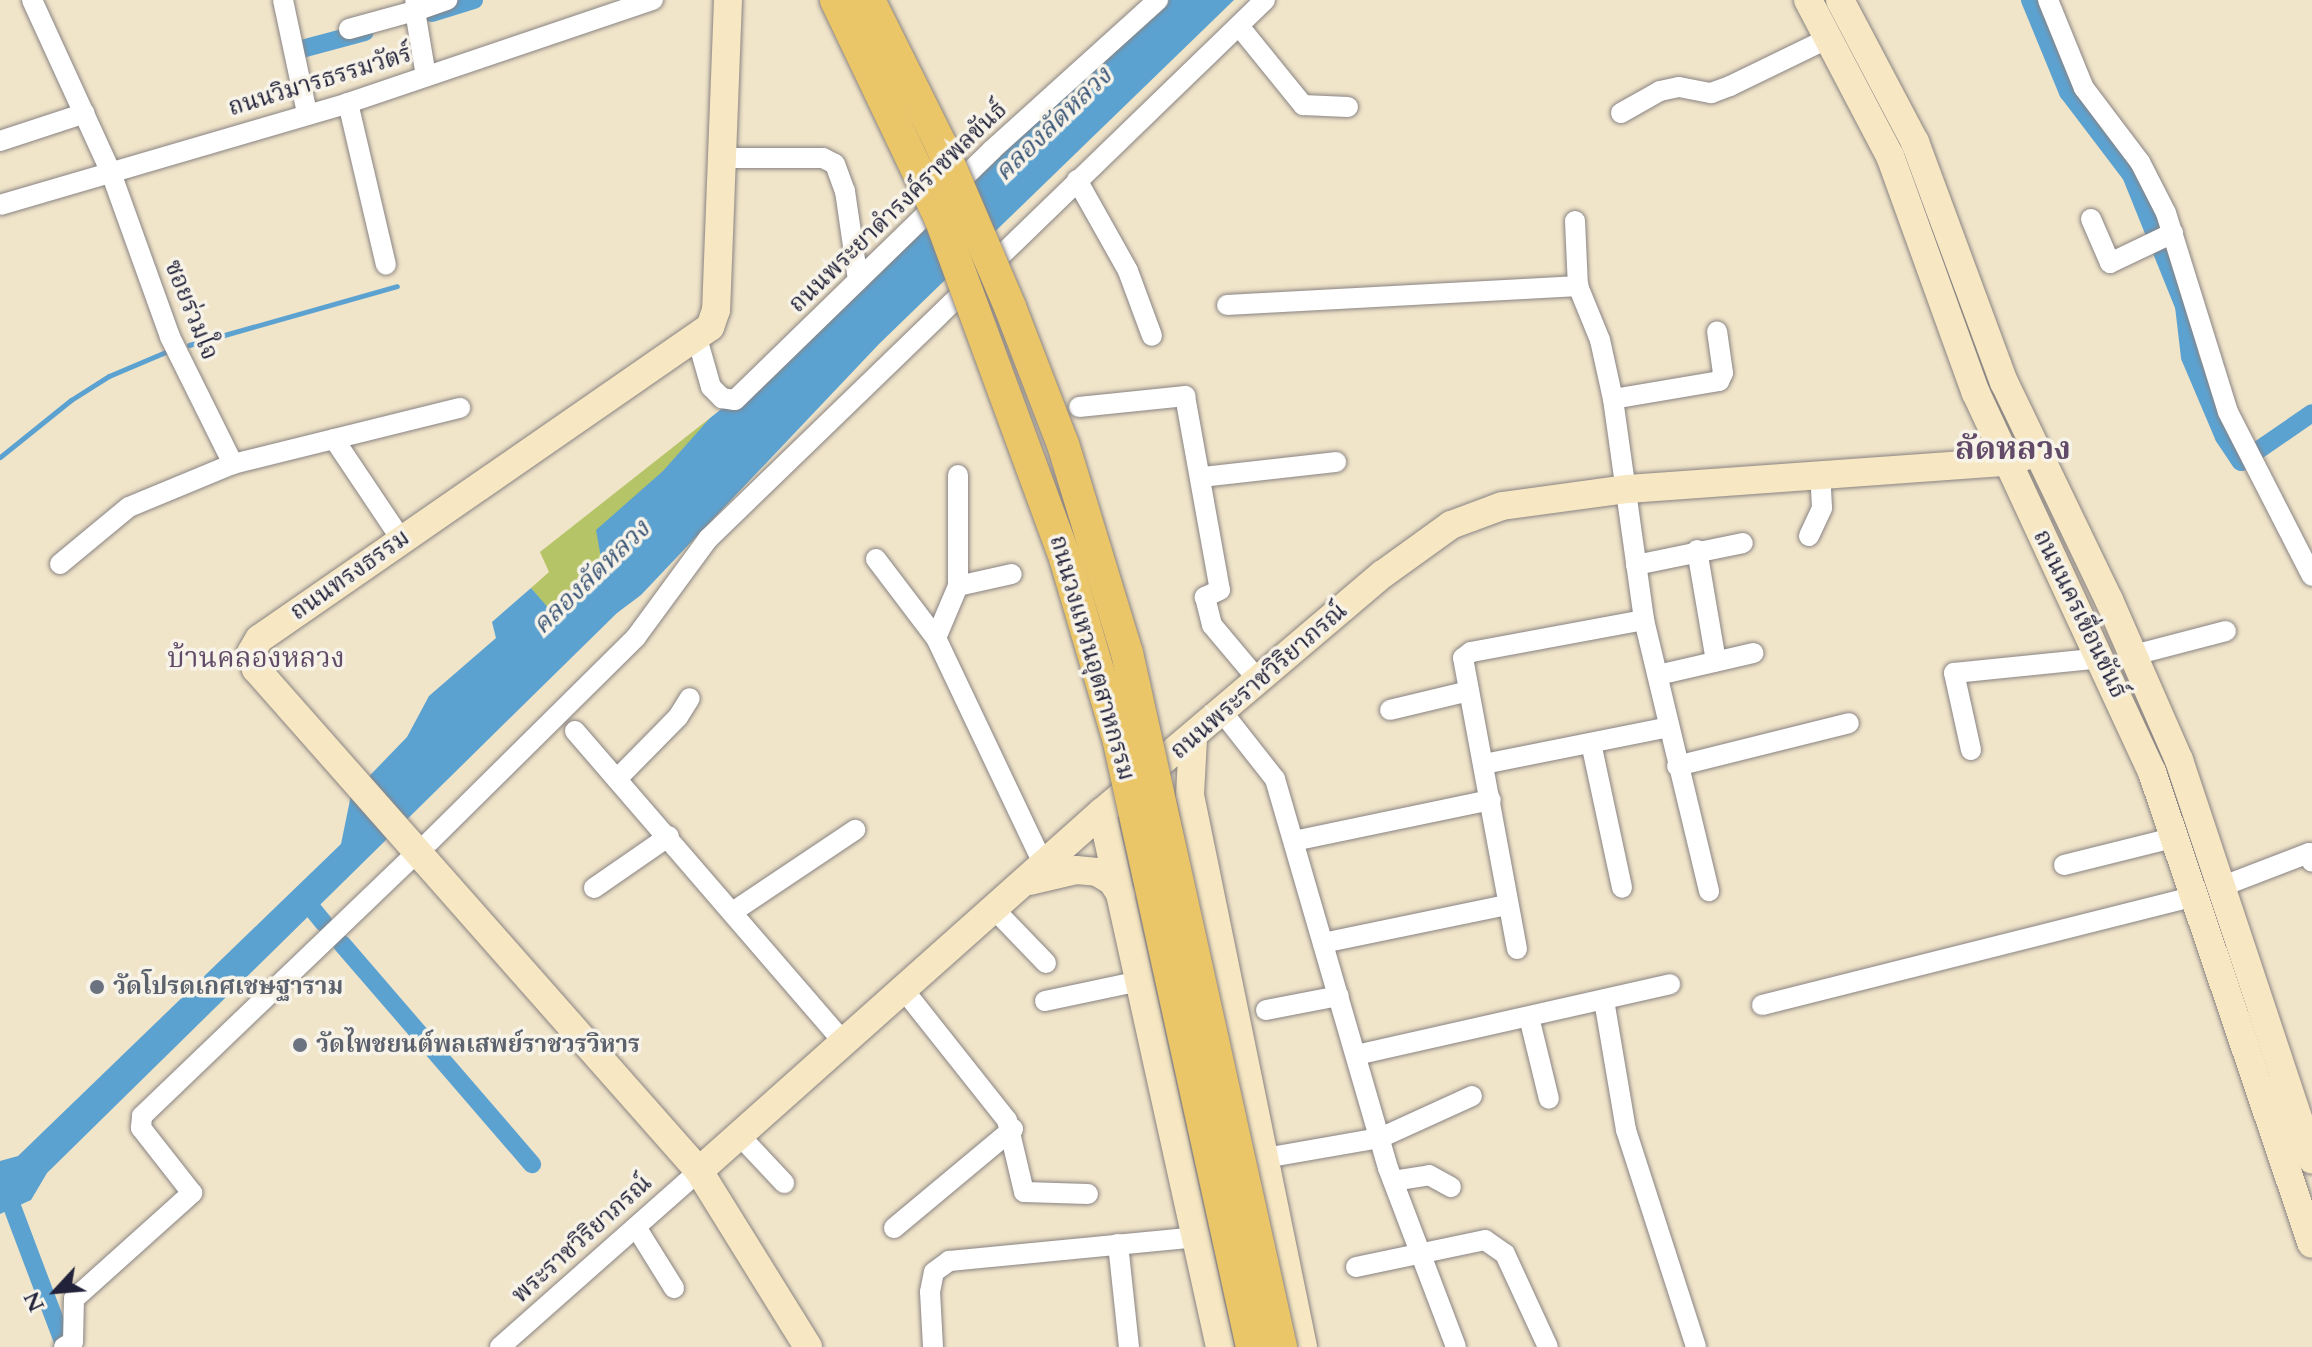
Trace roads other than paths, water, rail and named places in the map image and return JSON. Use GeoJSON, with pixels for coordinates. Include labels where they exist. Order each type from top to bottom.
{"type":"FeatureCollection","features":[{"type":"Feature","properties":{"kind":"main road","name":"ถนนทรงธรรม"},"geometry":{"type":"LineString","coordinates":[[699,1171],[256,669],[251,653],[259,639],[710,327],[716,310],[728,0]]}},
{"type":"Feature","properties":{"kind":"main road","name":"ถนนวงแหวนอุตสาหกรรม"},"geometry":{"type":"LineString","coordinates":[[836,0],[940,218],[1065,558],[1119,742],[1252,1347]]}},
{"type":"Feature","properties":{"kind":"main road","name":"ถนนวงแหวนอุตสาหกรรม"},"geometry":{"type":"LineString","coordinates":[[869,0],[941,145],[1010,307],[1063,444],[1118,623],[1175,852],[1281,1347]]}},
{"type":"Feature","properties":{"kind":"main road","name":"ถนนนครเขื่อนขันธ์"},"geometry":{"type":"LineString","coordinates":[[1808,0],[1913,211],[1976,393],[2006,462],[2102,658],[2176,837],[2195,896],[2312,1159]]}},
{"type":"Feature","properties":{"kind":"main road","name":"ถนนนครเขื่อนขันธ์"},"geometry":{"type":"LineString","coordinates":[[1840,0],[1915,142],[2035,453],[2134,655],[2179,760],[2223,886],[2254,1026],[2312,1244]]}},
{"type":"Feature","properties":{"kind":"main road","name":"ถนนพระราชวิริยาภรณ์"},"geometry":{"type":"LineString","coordinates":[[699,1171],[1102,812],[1193,739],[1383,574],[1451,525],[1502,506],[1628,489],[2006,462],[2035,453]]}},
{"type":"Feature","properties":{"kind":"main road"},"geometry":{"type":"LineString","coordinates":[[2059,570],[2087,556]]}},
{"type":"Feature","properties":{"kind":"main road"},"geometry":{"type":"LineString","coordinates":[[1193,739],[1190,795],[1303,1347]]}},
{"type":"Feature","properties":{"kind":"main road"},"geometry":{"type":"LineString","coordinates":[[1113,857],[1119,829],[1138,805],[1168,799],[1184,807],[1193,822],[1210,887]]}},
{"type":"Feature","properties":{"kind":"main road","name":"ถนนวงแหวนอุตสาหกรรม"},"geometry":{"type":"LineString","coordinates":[[1102,812],[1220,1347]]}},
{"type":"Feature","properties":{"kind":"main road"},"geometry":{"type":"LineString","coordinates":[[1021,884],[1076,870],[1097,872],[1112,881],[1121,895]]}},
{"type":"Feature","properties":{"kind":"main road"},"geometry":{"type":"LineString","coordinates":[[699,1171],[808,1347]]}},
{"type":"Feature","properties":{"kind":"street","name":"ซอยร่วมใจ"},"geometry":{"type":"LineString","coordinates":[[32,0],[110,170],[170,337],[233,464]]}},
{"type":"Feature","properties":{"kind":"street"},"geometry":{"type":"LineString","coordinates":[[283,0],[307,113]]}},
{"type":"Feature","properties":{"kind":"street"},"geometry":{"type":"LineString","coordinates":[[349,29],[417,5],[447,0]]}},
{"type":"Feature","properties":{"kind":"street","name":"ถนนวิมารธรรมวัตร์"},"geometry":{"type":"LineString","coordinates":[[0,205],[110,170],[348,103],[652,0]]}},
{"type":"Feature","properties":{"kind":"street","name":"ถนนพระยาดำรงค์ราชพลขันธ์"},"geometry":{"type":"LineString","coordinates":[[697,338],[711,387],[722,398],[735,400],[858,280],[1158,0]]}},
{"type":"Feature","properties":{"kind":"street"},"geometry":{"type":"LineString","coordinates":[[66,1346],[73,1342],[74,1299],[192,1193],[141,1128],[142,1116],[636,637],[708,539],[1265,0]]}},
{"type":"Feature","properties":{"kind":"street"},"geometry":{"type":"LineString","coordinates":[[2048,0],[2084,88],[2140,162],[2162,238],[2228,412],[2312,576]]}},
{"type":"Feature","properties":{"kind":"street"},"geometry":{"type":"LineString","coordinates":[[417,5],[426,76]]}},
{"type":"Feature","properties":{"kind":"street"},"geometry":{"type":"LineString","coordinates":[[1239,26],[1303,105],[1348,107]]}},
{"type":"Feature","properties":{"kind":"street"},"geometry":{"type":"LineString","coordinates":[[1621,113],[1660,91],[1679,87],[1711,93],[1829,38]]}},
{"type":"Feature","properties":{"kind":"street"},"geometry":{"type":"LineString","coordinates":[[348,103],[386,265]]}},
{"type":"Feature","properties":{"kind":"street"},"geometry":{"type":"LineString","coordinates":[[0,141],[85,113]]}},
{"type":"Feature","properties":{"kind":"street"},"geometry":{"type":"LineString","coordinates":[[722,158],[823,158],[835,164],[845,191],[858,280]]}},
{"type":"Feature","properties":{"kind":"street"},"geometry":{"type":"LineString","coordinates":[[1077,180],[1128,271],[1152,336]]}},
{"type":"Feature","properties":{"kind":"street"},"geometry":{"type":"LineString","coordinates":[[2091,219],[2110,263],[2162,238]]}},
{"type":"Feature","properties":{"kind":"street"},"geometry":{"type":"LineString","coordinates":[[1575,221],[1578,286],[1600,340],[1613,399],[1644,620],[1709,891]]}},
{"type":"Feature","properties":{"kind":"street"},"geometry":{"type":"LineString","coordinates":[[1227,305],[1578,286]]}},
{"type":"Feature","properties":{"kind":"street"},"geometry":{"type":"LineString","coordinates":[[1613,399],[1719,381],[1723,373],[1717,331]]}},
{"type":"Feature","properties":{"kind":"street"},"geometry":{"type":"LineString","coordinates":[[1079,407],[1185,396],[1220,590],[1205,597],[1212,625],[1259,681]]}},
{"type":"Feature","properties":{"kind":"street"},"geometry":{"type":"LineString","coordinates":[[60,564],[129,507],[233,464],[460,408]]}},
{"type":"Feature","properties":{"kind":"street"},"geometry":{"type":"LineString","coordinates":[[334,439],[401,539]]}},
{"type":"Feature","properties":{"kind":"street"},"geometry":{"type":"LineString","coordinates":[[1202,477],[1336,462]]}},
{"type":"Feature","properties":{"kind":"street"},"geometry":{"type":"LineString","coordinates":[[1809,536],[1822,508],[1820,473]]}},
{"type":"Feature","properties":{"kind":"street"},"geometry":{"type":"LineString","coordinates":[[936,638],[958,586],[958,475]]}},
{"type":"Feature","properties":{"kind":"street"},"geometry":{"type":"LineString","coordinates":[[1636,565],[1697,550],[1743,543]]}},
{"type":"Feature","properties":{"kind":"street"},"geometry":{"type":"LineString","coordinates":[[1697,550],[1716,661]]}},
{"type":"Feature","properties":{"kind":"street"},"geometry":{"type":"LineString","coordinates":[[876,559],[936,638],[1044,865]]}},
{"type":"Feature","properties":{"kind":"street"},"geometry":{"type":"LineString","coordinates":[[958,586],[1012,574]]}},
{"type":"Feature","properties":{"kind":"street"},"geometry":{"type":"LineString","coordinates":[[1517,949],[1464,654],[1644,620]]}},
{"type":"Feature","properties":{"kind":"street"},"geometry":{"type":"LineString","coordinates":[[2134,655],[2226,631]]}},
{"type":"Feature","properties":{"kind":"street"},"geometry":{"type":"LineString","coordinates":[[1658,675],[1753,653]]}},
{"type":"Feature","properties":{"kind":"street"},"geometry":{"type":"LineString","coordinates":[[1971,750],[1954,673],[2102,658]]}},
{"type":"Feature","properties":{"kind":"street"},"geometry":{"type":"LineString","coordinates":[[1390,710],[1469,691]]}},
{"type":"Feature","properties":{"kind":"street"},"geometry":{"type":"LineString","coordinates":[[617,779],[678,717],[690,698]]}},
{"type":"Feature","properties":{"kind":"street"},"geometry":{"type":"LineString","coordinates":[[1223,713],[1275,779],[1393,1181],[1456,1347]]}},
{"type":"Feature","properties":{"kind":"street"},"geometry":{"type":"LineString","coordinates":[[1677,766],[1849,723]]}},
{"type":"Feature","properties":{"kind":"street"},"geometry":{"type":"LineString","coordinates":[[1484,764],[1669,727]]}},
{"type":"Feature","properties":{"kind":"street"},"geometry":{"type":"LineString","coordinates":[[575,731],[734,911],[843,1042]]}},
{"type":"Feature","properties":{"kind":"street"},"geometry":{"type":"LineString","coordinates":[[1591,743],[1622,888]]}},
{"type":"Feature","properties":{"kind":"street"},"geometry":{"type":"LineString","coordinates":[[1294,841],[1491,800]]}},
{"type":"Feature","properties":{"kind":"street"},"geometry":{"type":"LineString","coordinates":[[734,911],[855,830]]}},
{"type":"Feature","properties":{"kind":"street"},"geometry":{"type":"LineString","coordinates":[[594,888],[669,836]]}},
{"type":"Feature","properties":{"kind":"street"},"geometry":{"type":"LineString","coordinates":[[2064,865],[2176,837]]}},
{"type":"Feature","properties":{"kind":"street"},"geometry":{"type":"LineString","coordinates":[[2223,886],[2309,853],[2312,862]]}},
{"type":"Feature","properties":{"kind":"street"},"geometry":{"type":"LineString","coordinates":[[1762,1005],[2195,896]]}},
{"type":"Feature","properties":{"kind":"street"},"geometry":{"type":"LineString","coordinates":[[1323,943],[1507,905]]}},
{"type":"Feature","properties":{"kind":"street"},"geometry":{"type":"LineString","coordinates":[[994,909],[1046,963]]}},
{"type":"Feature","properties":{"kind":"street"},"geometry":{"type":"LineString","coordinates":[[1045,1001],[1140,981]]}},
{"type":"Feature","properties":{"kind":"street"},"geometry":{"type":"LineString","coordinates":[[1356,1055],[1670,984]]}},
{"type":"Feature","properties":{"kind":"street"},"geometry":{"type":"LineString","coordinates":[[903,989],[1013,1129],[1024,1192],[1088,1194]]}},
{"type":"Feature","properties":{"kind":"street"},"geometry":{"type":"LineString","coordinates":[[1266,1010],[1339,996]]}},
{"type":"Feature","properties":{"kind":"street"},"geometry":{"type":"LineString","coordinates":[[1604,1000],[1626,1130],[1696,1347]]}},
{"type":"Feature","properties":{"kind":"street"},"geometry":{"type":"LineString","coordinates":[[1529,1017],[1549,1099]]}},
{"type":"Feature","properties":{"kind":"street"},"geometry":{"type":"LineString","coordinates":[[1265,1158],[1380,1138],[1472,1096]]}},
{"type":"Feature","properties":{"kind":"street"},"geometry":{"type":"LineString","coordinates":[[894,1228],[1013,1129]]}},
{"type":"Feature","properties":{"kind":"street"},"geometry":{"type":"LineString","coordinates":[[739,1135],[784,1183]]}},
{"type":"Feature","properties":{"kind":"street","name":"พระราชวิริยาภรณ์"},"geometry":{"type":"LineString","coordinates":[[500,1347],[699,1171]]}},
{"type":"Feature","properties":{"kind":"street"},"geometry":{"type":"LineString","coordinates":[[1393,1181],[1429,1175],[1443,1178],[1451,1187]]}},
{"type":"Feature","properties":{"kind":"street"},"geometry":{"type":"LineString","coordinates":[[636,1227],[674,1288]]}},
{"type":"Feature","properties":{"kind":"street"},"geometry":{"type":"LineString","coordinates":[[933,1347],[930,1292],[934,1272],[949,1261],[1196,1237]]}},
{"type":"Feature","properties":{"kind":"street"},"geometry":{"type":"LineString","coordinates":[[1356,1267],[1418,1251],[1485,1240],[1498,1246],[1548,1347]]}},
{"type":"Feature","properties":{"kind":"street"},"geometry":{"type":"LineString","coordinates":[[1118,1244],[1129,1347]]}},
{"type":"Feature","properties":{"kind":"water","name":"คลองลัดหลวง"},"geometry":{"type":"Polygon","coordinates":[[[1158,0],[1234,0],[879,344],[641,595],[617,613],[47,1173],[31,1200],[0,1214],[0,1161],[18,1156],[341,844],[351,795],[407,737],[429,696],[496,638],[492,622],[531,588],[551,611],[601,558],[596,530],[663,471],[710,418],[790,355],[1158,0]]]}},
{"type":"Feature","properties":{"kind":"waterway"},"geometry":{"type":"LineString","coordinates":[[432,13],[474,0]]}},
{"type":"Feature","properties":{"kind":"waterway"},"geometry":{"type":"LineString","coordinates":[[2030,0],[2068,92],[2131,175],[2184,306],[2190,357],[2224,437],[2241,462],[2312,413]]}},
{"type":"Feature","properties":{"kind":"waterway"},"geometry":{"type":"LineString","coordinates":[[298,50],[365,32]]}},
{"type":"Feature","properties":{"kind":"waterway"},"geometry":{"type":"LineString","coordinates":[[189,345],[397,286]]}},
{"type":"Feature","properties":{"kind":"waterway"},"geometry":{"type":"LineString","coordinates":[[0,457],[71,400],[109,376],[168,351]]}},
{"type":"Feature","properties":{"kind":"waterway"},"geometry":{"type":"LineString","coordinates":[[306,901],[324,923]]}},
{"type":"Feature","properties":{"kind":"waterway"},"geometry":{"type":"LineString","coordinates":[[342,944],[532,1164]]}},
{"type":"Feature","properties":{"kind":"waterway"},"geometry":{"type":"LineString","coordinates":[[5,1188],[65,1347]]}},
{"type":"Feature","properties":{"kind":"place","name":"วัดโปรดเกศเชษฐาราม"},"geometry":{"type":"Point","coordinates":[97,987]}},
{"type":"Feature","properties":{"kind":"place","name":"วัดไพชยนต์พลเสพย์ราชวรวิหาร"},"geometry":{"type":"Point","coordinates":[300,1045]}},
{"type":"Feature","properties":{"kind":"district","name":"ลัดหลวง"},"geometry":{"type":"Point","coordinates":[2013,449]}},
{"type":"Feature","properties":{"kind":"district","name":"บ้านคลองหลวง"},"geometry":{"type":"Point","coordinates":[256,658]}}]}
